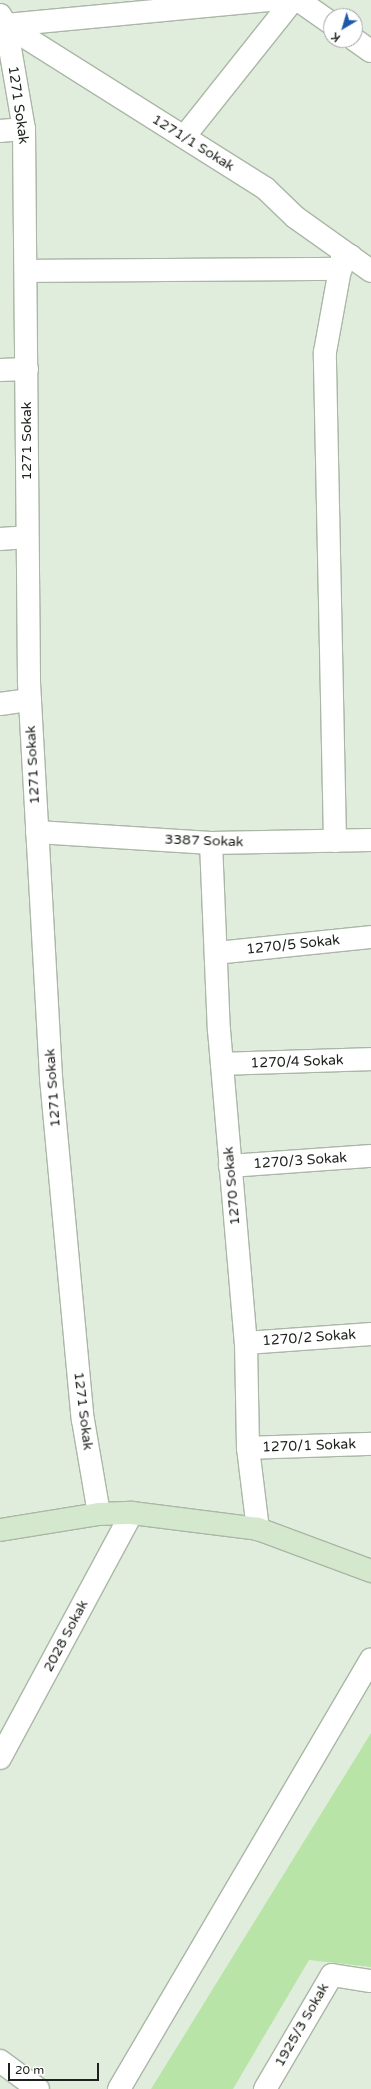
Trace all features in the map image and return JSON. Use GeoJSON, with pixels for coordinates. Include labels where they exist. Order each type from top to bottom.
{"type":"FeatureCollection","features":[{"type":"Feature","properties":{"kind":"main road"},"geometry":{"type":"LineString","coordinates":[[0,1530],[99,1514],[132,1513],[258,1529],[371,1571]]}},
{"type":"Feature","properties":{"kind":"street"},"geometry":{"type":"LineString","coordinates":[[3,20],[272,0]]}},
{"type":"Feature","properties":{"kind":"street"},"geometry":{"type":"LineString","coordinates":[[184,137],[293,0]]}},
{"type":"Feature","properties":{"kind":"street"},"geometry":{"type":"LineString","coordinates":[[298,0],[323,17]]}},
{"type":"Feature","properties":{"kind":"street","name":"1271 Sokak"},"geometry":{"type":"LineString","coordinates":[[3,20],[24,129],[27,369],[27,537],[30,700],[53,1094],[83,1420],[99,1514]]}},
{"type":"Feature","properties":{"kind":"street","name":"1271/1 Sokak"},"geometry":{"type":"LineString","coordinates":[[3,20],[266,188],[295,217],[346,263],[371,271]]}},
{"type":"Feature","properties":{"kind":"street"},"geometry":{"type":"LineString","coordinates":[[0,131],[24,129]]}},
{"type":"Feature","properties":{"kind":"street"},"geometry":{"type":"LineString","coordinates":[[26,270],[346,263],[325,352],[335,841]]}},
{"type":"Feature","properties":{"kind":"street"},"geometry":{"type":"LineString","coordinates":[[0,370],[27,369]]}},
{"type":"Feature","properties":{"kind":"street"},"geometry":{"type":"LineString","coordinates":[[0,539],[27,537]]}},
{"type":"Feature","properties":{"kind":"street"},"geometry":{"type":"LineString","coordinates":[[0,704],[30,700]]}},
{"type":"Feature","properties":{"kind":"street","name":"3387 Sokak"},"geometry":{"type":"LineString","coordinates":[[37,832],[211,843],[371,840]]}},
{"type":"Feature","properties":{"kind":"street","name":"1270 Sokak"},"geometry":{"type":"LineString","coordinates":[[211,843],[222,1064],[246,1343],[248,1448],[258,1529]]}},
{"type":"Feature","properties":{"kind":"street","name":"1270/5 Sokak"},"geometry":{"type":"LineString","coordinates":[[216,953],[371,937]]}},
{"type":"Feature","properties":{"kind":"street","name":"1270/4 Sokak"},"geometry":{"type":"LineString","coordinates":[[222,1064],[371,1059]]}},
{"type":"Feature","properties":{"kind":"street","name":"1270/3 Sokak"},"geometry":{"type":"LineString","coordinates":[[230,1166],[371,1156]]}},
{"type":"Feature","properties":{"kind":"street","name":"1270/2 Sokak"},"geometry":{"type":"LineString","coordinates":[[246,1343],[371,1334]]}},
{"type":"Feature","properties":{"kind":"street","name":"1270/1 Sokak"},"geometry":{"type":"LineString","coordinates":[[248,1448],[371,1444]]}},
{"type":"Feature","properties":{"kind":"street","name":"2028 Sokak"},"geometry":{"type":"LineString","coordinates":[[0,1757],[132,1513]]}},
{"type":"Feature","properties":{"kind":"street"},"geometry":{"type":"LineString","coordinates":[[119,2089],[371,1659]]}},
{"type":"Feature","properties":{"kind":"street","name":"1925/3 Sokak"},"geometry":{"type":"LineString","coordinates":[[265,2089],[332,1975],[371,1981]]}},
{"type":"Feature","properties":{"kind":"street"},"geometry":{"type":"LineString","coordinates":[[0,2061],[38,2089]]}},
{"type":"Feature","properties":{"kind":"green space"},"geometry":{"type":"Polygon","coordinates":[[[371,1733],[371,1967],[309,1960],[233,2089],[151,2089],[371,1733]]]}}]}
